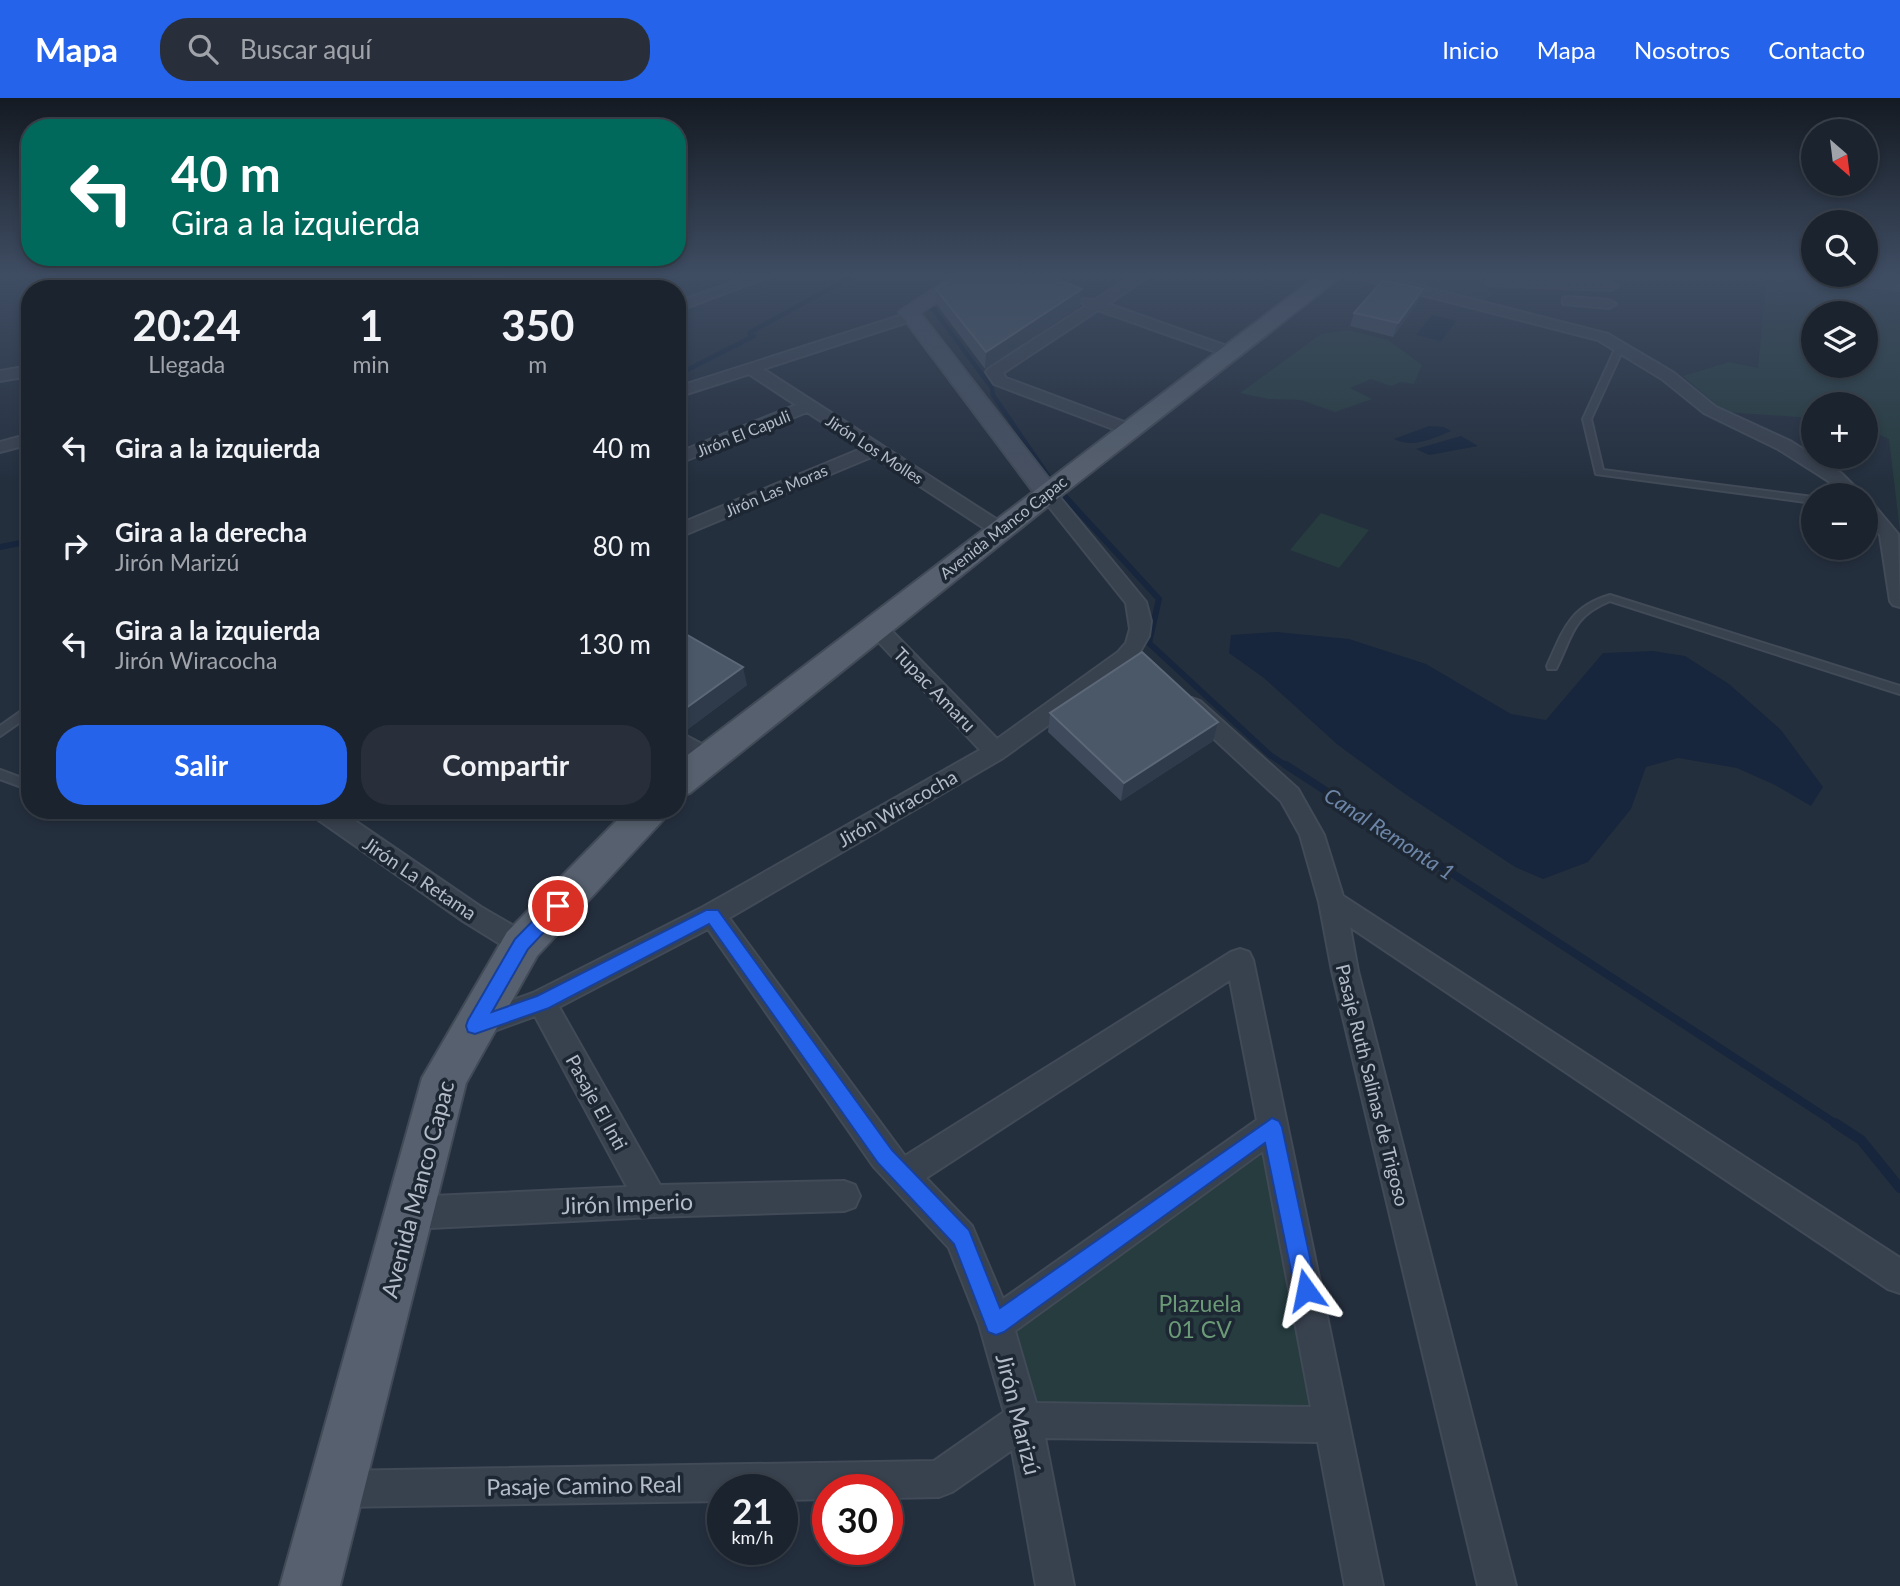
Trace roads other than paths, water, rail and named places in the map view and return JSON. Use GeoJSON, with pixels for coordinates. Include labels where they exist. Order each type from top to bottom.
{"type":"FeatureCollection","features":[{"type":"Feature","properties":{"kind":"main road","name":"Avenida Manco Capac"},"geometry":{"type":"LineString","coordinates":[[686,776],[1239,344]]}},
{"type":"Feature","properties":{"kind":"main road","name":"Avenida Manco Capac"},"geometry":{"type":"LineString","coordinates":[[310,1586],[445,1078],[522,944],[641,819]]}},
{"type":"Feature","properties":{"kind":"street"},"geometry":{"type":"LineString","coordinates":[[686,378],[805,344]]}},
{"type":"Feature","properties":{"kind":"street"},"geometry":{"type":"LineString","coordinates":[[686,389],[820,344]]}},
{"type":"Feature","properties":{"kind":"street"},"geometry":{"type":"LineString","coordinates":[[936,344],[1053,488],[1136,602],[1142,619],[1141,633],[1152,669]]}},
{"type":"Feature","properties":{"kind":"street"},"geometry":{"type":"LineString","coordinates":[[1036,344],[994,372],[1000,381],[1129,430]]}},
{"type":"Feature","properties":{"kind":"street"},"geometry":{"type":"LineString","coordinates":[[1208,344],[1230,352]]}},
{"type":"Feature","properties":{"kind":"street"},"geometry":{"type":"LineString","coordinates":[[1620,347],[1668,376],[1710,410],[1784,445],[1841,483]]}},
{"type":"Feature","properties":{"kind":"street","name":"Jirón Los Molles"},"geometry":{"type":"LineString","coordinates":[[750,368],[1000,530]]}},
{"type":"Feature","properties":{"kind":"street"},"geometry":{"type":"LineString","coordinates":[[0,376],[21,372]]}},
{"type":"Feature","properties":{"kind":"street","name":"Jirón El Capuli"},"geometry":{"type":"LineString","coordinates":[[686,455],[809,406]]}},
{"type":"Feature","properties":{"kind":"street"},"geometry":{"type":"LineString","coordinates":[[0,447],[21,441]]}},
{"type":"Feature","properties":{"kind":"street","name":"Jirón Las Moras"},"geometry":{"type":"LineString","coordinates":[[686,527],[876,449]]}},
{"type":"Feature","properties":{"kind":"street"},"geometry":{"type":"LineString","coordinates":[[1878,521],[1889,534],[1900,601]]}},
{"type":"Feature","properties":{"kind":"street","name":"Tupac Amaru"},"geometry":{"type":"LineString","coordinates":[[876,627],[995,752]]}},
{"type":"Feature","properties":{"kind":"street","name":"Jirón Wiracocha"},"geometry":{"type":"LineString","coordinates":[[475,1026],[542,1002],[712,915],[995,752],[1118,665],[1152,669]]}},
{"type":"Feature","properties":{"kind":"street","name":"Pasaje Ruth Salinas de Trigoso"},"geometry":{"type":"LineString","coordinates":[[1152,669],[1290,795],[1311,835],[1332,902],[1345,971],[1497,1586]]}},
{"type":"Feature","properties":{"kind":"street"},"geometry":{"type":"LineString","coordinates":[[686,744],[709,758]]}},
{"type":"Feature","properties":{"kind":"street","name":"Jirón La Retama"},"geometry":{"type":"LineString","coordinates":[[333,819],[472,914],[522,944]]}},
{"type":"Feature","properties":{"kind":"street"},"geometry":{"type":"LineString","coordinates":[[1332,902],[1900,1276]]}},
{"type":"Feature","properties":{"kind":"street","name":"Jirón Marizú"},"geometry":{"type":"LineString","coordinates":[[712,915],[885,1157],[961,1237],[996,1324],[1024,1420],[1055,1586]]}},
{"type":"Feature","properties":{"kind":"street"},"geometry":{"type":"LineString","coordinates":[[902,1176],[1241,960],[1364,1586]]}},
{"type":"Feature","properties":{"kind":"street","name":"Pasaje El Inti"},"geometry":{"type":"LineString","coordinates":[[542,1002],[652,1201]]}},
{"type":"Feature","properties":{"kind":"street"},"geometry":{"type":"LineString","coordinates":[[996,1324],[1272,1127]]}},
{"type":"Feature","properties":{"kind":"street","name":"Jirón Imperio"},"geometry":{"type":"LineString","coordinates":[[410,1213],[652,1201],[844,1196]]}},
{"type":"Feature","properties":{"kind":"street"},"geometry":{"type":"LineString","coordinates":[[1024,1420],[1334,1425]]}},
{"type":"Feature","properties":{"kind":"street","name":"Pasaje Camino Real"},"geometry":{"type":"LineString","coordinates":[[336,1489],[939,1479],[1024,1420]]}},
{"type":"Feature","properties":{"kind":"lane"},"geometry":{"type":"LineString","coordinates":[[1620,347],[1587,419],[1599,472],[1801,498]]}},
{"type":"Feature","properties":{"kind":"lane"},"geometry":{"type":"LineString","coordinates":[[1552,666],[1577,613],[1610,598],[1900,690]]}},
{"type":"Feature","properties":{"kind":"lane"},"geometry":{"type":"LineString","coordinates":[[0,732],[21,716]]}},
{"type":"Feature","properties":{"kind":"lane"},"geometry":{"type":"LineString","coordinates":[[0,774],[21,782]]}},
{"type":"Feature","properties":{"kind":"water"},"geometry":{"type":"Polygon","coordinates":[[[1429,426],[1444,427],[1451,431],[1415,443],[1394,439],[1429,426]]]}},
{"type":"Feature","properties":{"kind":"water"},"geometry":{"type":"Polygon","coordinates":[[[1461,436],[1478,446],[1429,455],[1416,449],[1461,436]]]}},
{"type":"Feature","properties":{"kind":"water"},"geometry":{"type":"Polygon","coordinates":[[[1277,632],[1349,639],[1426,664],[1511,714],[1546,720],[1603,653],[1653,651],[1685,656],[1729,684],[1781,730],[1823,787],[1811,806],[1775,785],[1737,768],[1678,758],[1646,767],[1631,809],[1588,862],[1543,879],[1515,867],[1405,794],[1338,745],[1264,678],[1229,653],[1231,635],[1277,632]]]}},
{"type":"Feature","properties":{"kind":"waterway"},"geometry":{"type":"LineString","coordinates":[[686,370],[737,344]]}},
{"type":"Feature","properties":{"kind":"waterway","name":"Canal Remonta 1"},"geometry":{"type":"LineString","coordinates":[[960,344],[992,388],[993,395],[1058,490]]}},
{"type":"Feature","properties":{"kind":"waterway"},"geometry":{"type":"LineString","coordinates":[[686,384],[807,346]]}},
{"type":"Feature","properties":{"kind":"waterway","name":"Canal Remonta 1"},"geometry":{"type":"LineString","coordinates":[[1057,488],[1159,599],[1149,643],[1270,755],[1288,767]]}},
{"type":"Feature","properties":{"kind":"waterway"},"geometry":{"type":"LineString","coordinates":[[0,547],[21,543]]}},
{"type":"Feature","properties":{"kind":"waterway","name":"Canal Remonta 1"},"geometry":{"type":"LineString","coordinates":[[1286,765],[1838,1125]]}},
{"type":"Feature","properties":{"kind":"waterway","name":"Canal Remonta 1"},"geometry":{"type":"LineString","coordinates":[[1835,1123],[1861,1140],[1900,1188]]}},
{"type":"Feature","properties":{"kind":"park label","name":"Plazuela 01 CV"},"geometry":{"type":"Point","coordinates":[1200,1316]}}]}
